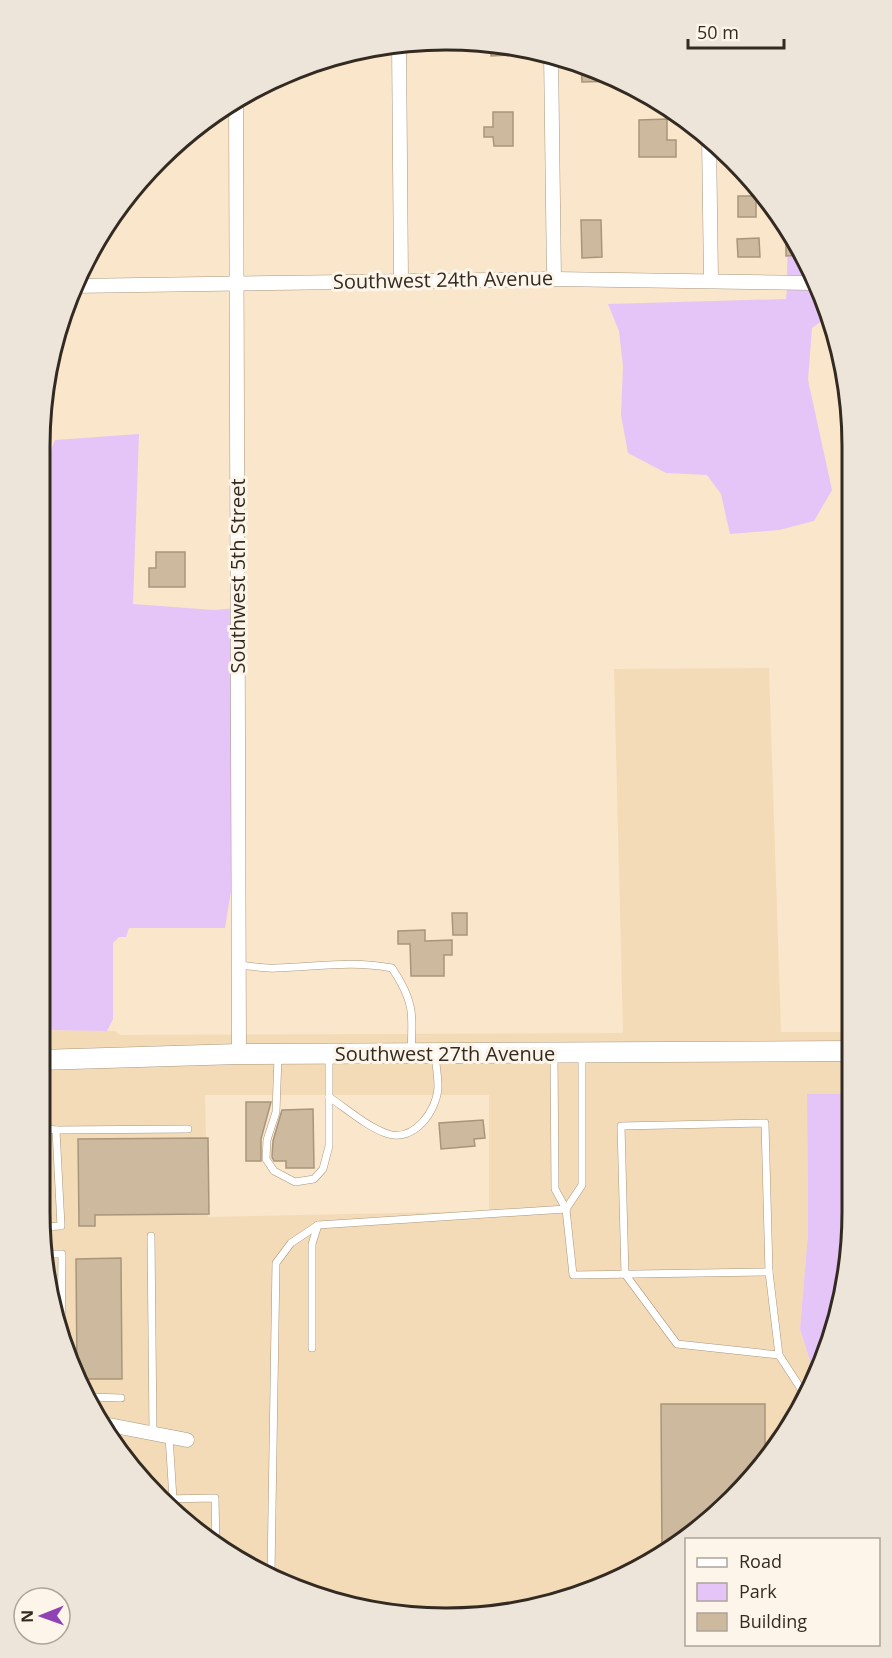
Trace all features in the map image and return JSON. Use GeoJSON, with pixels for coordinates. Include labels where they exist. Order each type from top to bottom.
{"type":"FeatureCollection","features":[{"type":"Feature","properties":{"kind":"main road","name":"Southwest 27th Avenue"},"geometry":{"type":"LineString","coordinates":[[50,1060],[239,1054],[842,1051]]}},
{"type":"Feature","properties":{"kind":"street"},"geometry":{"type":"LineString","coordinates":[[399,52],[401,280]]}},
{"type":"Feature","properties":{"kind":"street"},"geometry":{"type":"LineString","coordinates":[[551,64],[554,279]]}},
{"type":"Feature","properties":{"kind":"street","name":"Southwest 5th Street"},"geometry":{"type":"LineString","coordinates":[[236,110],[239,1054]]}},
{"type":"Feature","properties":{"kind":"street"},"geometry":{"type":"LineString","coordinates":[[709,150],[711,280]]}},
{"type":"Feature","properties":{"kind":"street","name":"Southwest 24th Avenue"},"geometry":{"type":"LineString","coordinates":[[85,282],[554,279],[807,283]]}},
{"type":"Feature","properties":{"kind":"street"},"geometry":{"type":"LineString","coordinates":[[112,1425],[187,1440]]}},
{"type":"Feature","properties":{"kind":"lane"},"geometry":{"type":"LineString","coordinates":[[239,965],[276,968],[297,965],[367,963],[392,969],[408,992],[411,1008],[411,1054]]}},
{"type":"Feature","properties":{"kind":"lane"},"geometry":{"type":"LineString","coordinates":[[566,1209],[582,1185],[582,1053]]}},
{"type":"Feature","properties":{"kind":"lane"},"geometry":{"type":"LineString","coordinates":[[278,1054],[276,1112],[267,1140],[266,1159],[274,1171],[295,1182],[314,1179],[323,1169],[329,1146],[329,1054]]}},
{"type":"Feature","properties":{"kind":"lane"},"geometry":{"type":"LineString","coordinates":[[329,1097],[373,1127],[389,1134],[404,1136],[418,1126],[434,1105],[438,1088],[435,1054]]}},
{"type":"Feature","properties":{"kind":"lane"},"geometry":{"type":"LineString","coordinates":[[554,1054],[555,1189],[566,1209],[573,1275],[769,1272]]}},
{"type":"Feature","properties":{"kind":"lane"},"geometry":{"type":"LineString","coordinates":[[779,1355],[677,1344],[625,1274],[621,1126],[765,1123],[769,1272],[779,1355],[801,1389]]}},
{"type":"Feature","properties":{"kind":"lane"},"geometry":{"type":"LineString","coordinates":[[50,1129],[188,1129]]}},
{"type":"Feature","properties":{"kind":"lane"},"geometry":{"type":"LineString","coordinates":[[50,1227],[61,1226],[56,1130]]}},
{"type":"Feature","properties":{"kind":"lane"},"geometry":{"type":"LineString","coordinates":[[271,1568],[276,1263],[291,1243],[318,1226],[566,1209]]}},
{"type":"Feature","properties":{"kind":"lane"},"geometry":{"type":"LineString","coordinates":[[312,1348],[312,1244],[318,1226]]}},
{"type":"Feature","properties":{"kind":"lane"},"geometry":{"type":"LineString","coordinates":[[151,1236],[153,1433]]}},
{"type":"Feature","properties":{"kind":"lane"},"geometry":{"type":"LineString","coordinates":[[52,1254],[62,1254],[61,1306]]}},
{"type":"Feature","properties":{"kind":"lane"},"geometry":{"type":"LineString","coordinates":[[96,1397],[121,1398]]}},
{"type":"Feature","properties":{"kind":"lane"},"geometry":{"type":"LineString","coordinates":[[169,1436],[169,1495]]}},
{"type":"Feature","properties":{"kind":"lane"},"geometry":{"type":"LineString","coordinates":[[173,1499],[215,1498],[216,1535]]}},
{"type":"Feature","properties":{"kind":"shaded area"},"geometry":{"type":"Polygon","coordinates":[[[769,668],[781,1032],[842,1032],[842,1045],[50,1053],[50,1030],[115,1031],[120,1035],[623,1033],[614,669],[769,668]]]}},
{"type":"Feature","properties":{"kind":"shaded area"},"geometry":{"type":"Polygon","coordinates":[[[842,1058],[842,1094],[807,1095],[808,1233],[800,1329],[811,1365],[802,1387],[776,1432],[761,1453],[726,1492],[687,1527],[666,1542],[621,1568],[598,1578],[549,1595],[523,1601],[472,1608],[420,1608],[343,1595],[294,1578],[271,1568],[226,1542],[185,1510],[131,1453],[90,1387],[63,1315],[53,1264],[50,1238],[50,1066],[239,1061],[842,1058]],[[205,1095],[208,1217],[489,1211],[489,1095],[205,1095]]]}},
{"type":"Feature","properties":{"kind":"green space"},"geometry":{"type":"Polygon","coordinates":[[[788,246],[804,277],[787,276],[788,246]]]}},
{"type":"Feature","properties":{"kind":"green space"},"geometry":{"type":"Polygon","coordinates":[[[810,288],[822,321],[812,328],[808,380],[832,490],[814,521],[779,530],[730,534],[721,494],[707,475],[666,473],[628,453],[621,415],[623,366],[619,331],[608,304],[786,299],[787,289],[810,288]]]}},
{"type":"Feature","properties":{"kind":"green space"},"geometry":{"type":"Polygon","coordinates":[[[139,434],[133,604],[214,610],[237,608],[237,854],[225,928],[129,928],[126,937],[119,937],[113,943],[113,1019],[107,1031],[50,1030],[50,453],[55,440],[139,434]]]}},
{"type":"Feature","properties":{"kind":"green space"},"geometry":{"type":"Polygon","coordinates":[[[807,1094],[842,1094],[842,1238],[829,1315],[811,1365],[800,1329],[808,1233],[807,1094]]]}},
{"type":"Feature","properties":{"kind":"building"},"geometry":{"type":"Polygon","coordinates":[[[491,52],[511,55],[491,56],[491,52]]]}},
{"type":"Feature","properties":{"kind":"building"},"geometry":{"type":"Polygon","coordinates":[[[582,74],[602,82],[582,82],[582,74]]]}},
{"type":"Feature","properties":{"kind":"building"},"geometry":{"type":"Polygon","coordinates":[[[493,112],[513,112],[513,146],[494,146],[493,137],[484,137],[484,127],[493,127],[493,112]]]}},
{"type":"Feature","properties":{"kind":"building"},"geometry":{"type":"Polygon","coordinates":[[[667,119],[667,140],[676,140],[676,157],[639,157],[639,120],[667,119]]]}},
{"type":"Feature","properties":{"kind":"building"},"geometry":{"type":"Polygon","coordinates":[[[738,196],[753,196],[756,199],[756,217],[738,217],[738,196]]]}},
{"type":"Feature","properties":{"kind":"building"},"geometry":{"type":"Polygon","coordinates":[[[581,220],[601,220],[602,257],[582,258],[581,220]]]}},
{"type":"Feature","properties":{"kind":"building"},"geometry":{"type":"Polygon","coordinates":[[[759,238],[760,257],[738,257],[737,239],[759,238]]]}},
{"type":"Feature","properties":{"kind":"building"},"geometry":{"type":"Polygon","coordinates":[[[786,243],[793,256],[786,256],[786,243]]]}},
{"type":"Feature","properties":{"kind":"building"},"geometry":{"type":"Polygon","coordinates":[[[156,552],[185,552],[185,587],[149,587],[149,568],[156,568],[156,552]]]}},
{"type":"Feature","properties":{"kind":"building"},"geometry":{"type":"Polygon","coordinates":[[[452,913],[467,913],[467,935],[453,935],[452,913]]]}},
{"type":"Feature","properties":{"kind":"building"},"geometry":{"type":"Polygon","coordinates":[[[425,930],[425,941],[452,940],[452,955],[444,955],[444,976],[411,976],[410,944],[398,944],[398,931],[425,930]]]}},
{"type":"Feature","properties":{"kind":"building"},"geometry":{"type":"Polygon","coordinates":[[[246,1102],[271,1102],[261,1139],[261,1161],[246,1161],[246,1102]]]}},
{"type":"Feature","properties":{"kind":"building"},"geometry":{"type":"Polygon","coordinates":[[[313,1109],[314,1168],[286,1168],[286,1161],[274,1161],[273,1141],[282,1110],[313,1109]]]}},
{"type":"Feature","properties":{"kind":"building"},"geometry":{"type":"Polygon","coordinates":[[[483,1120],[485,1138],[474,1139],[475,1146],[441,1149],[439,1123],[483,1120]]]}},
{"type":"Feature","properties":{"kind":"building"},"geometry":{"type":"Polygon","coordinates":[[[208,1138],[209,1214],[95,1215],[95,1226],[79,1226],[78,1139],[208,1138]]]}},
{"type":"Feature","properties":{"kind":"building"},"geometry":{"type":"Polygon","coordinates":[[[121,1258],[122,1379],[87,1379],[80,1364],[77,1355],[76,1259],[121,1258]]]}},
{"type":"Feature","properties":{"kind":"building"},"geometry":{"type":"Polygon","coordinates":[[[661,1404],[765,1404],[765,1447],[761,1453],[707,1510],[662,1544],[661,1404]]]}}]}
